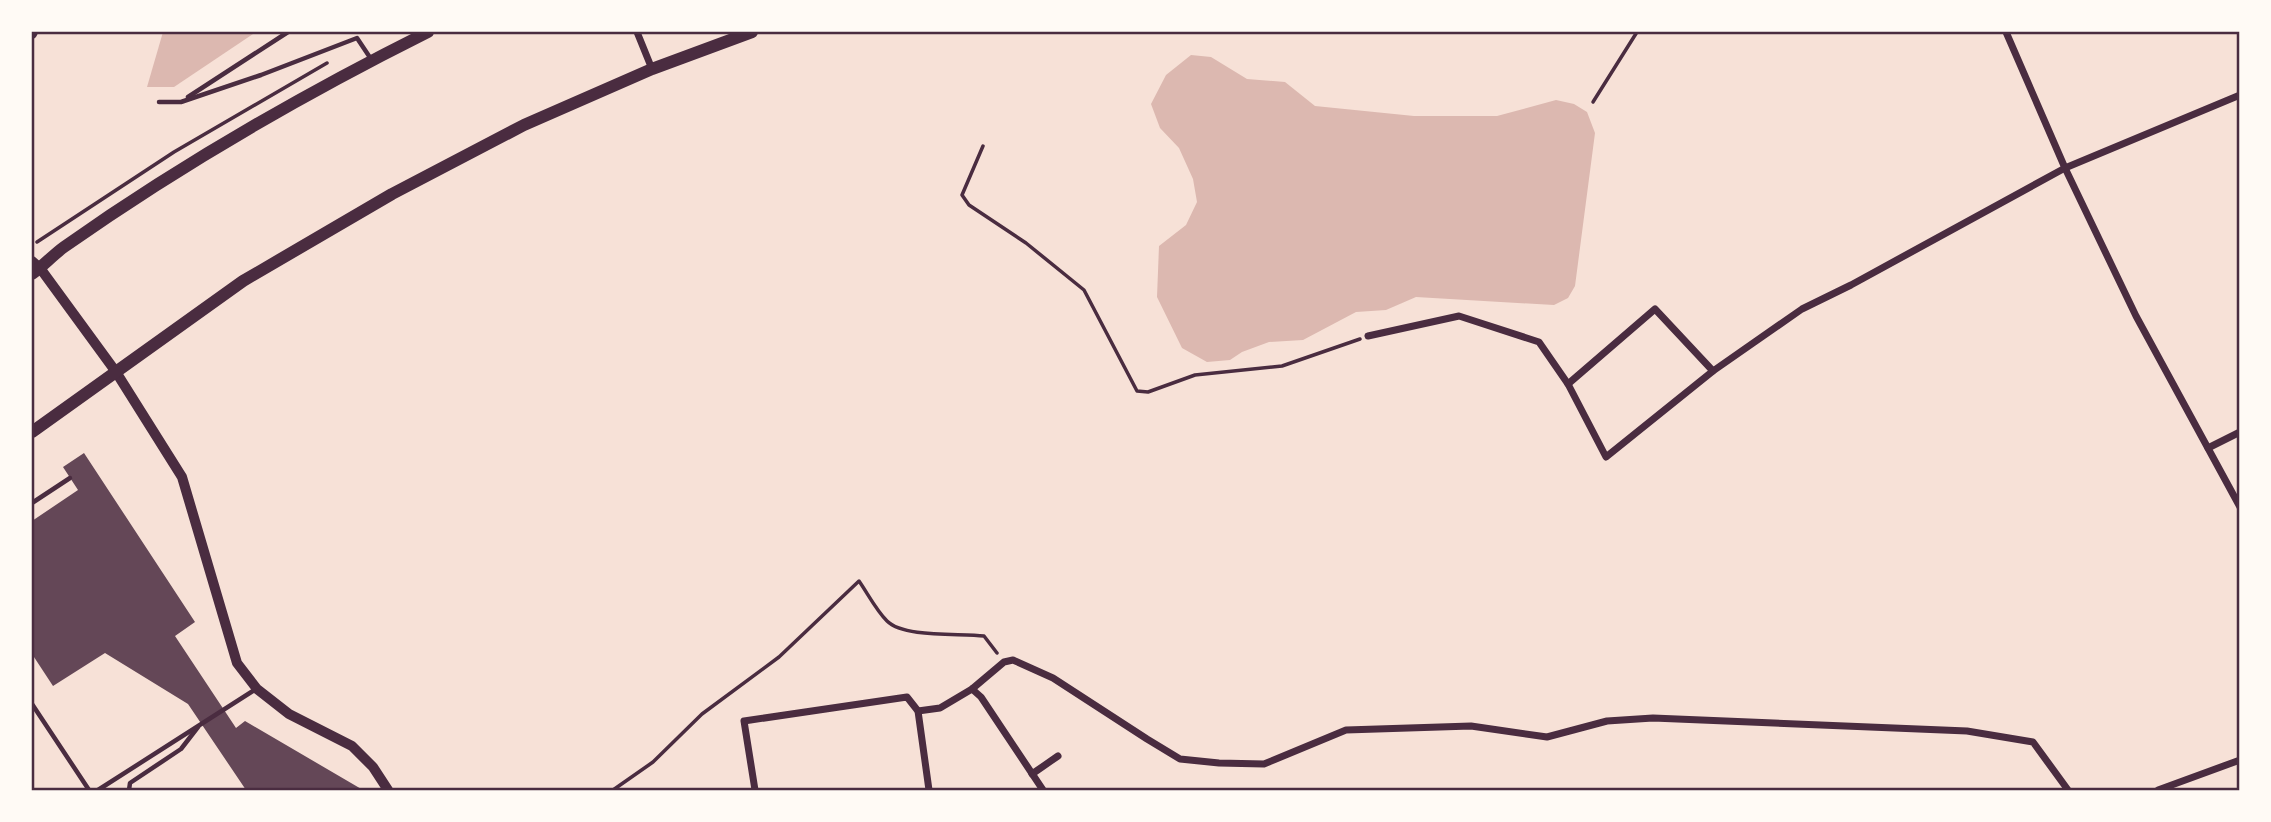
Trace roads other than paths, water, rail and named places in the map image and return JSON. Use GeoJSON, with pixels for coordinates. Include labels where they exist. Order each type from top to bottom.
{"type":"FeatureCollection","features":[{"type":"Feature","properties":{"kind":"main road"},"geometry":{"type":"LineString","coordinates":[[34,268],[183,168],[372,60],[428,32]]}},
{"type":"Feature","properties":{"kind":"main road"},"geometry":{"type":"LineString","coordinates":[[32,432],[243,281],[392,194],[524,125],[652,69],[752,32]]}},
{"type":"Feature","properties":{"kind":"street"},"geometry":{"type":"LineString","coordinates":[[636,32],[652,69]]}},
{"type":"Feature","properties":{"kind":"street"},"geometry":{"type":"LineString","coordinates":[[2006,32],[2136,316],[2239,507]]}},
{"type":"Feature","properties":{"kind":"street"},"geometry":{"type":"LineString","coordinates":[[1368,336],[1459,317],[1539,342],[1568,384],[1606,457],[1713,371],[1802,309],[2066,167],[2239,94]]}},
{"type":"Feature","properties":{"kind":"street"},"geometry":{"type":"LineString","coordinates":[[34,268],[116,372],[182,477],[237,663],[257,689],[289,714],[352,747],[373,768],[388,790]]}},
{"type":"Feature","properties":{"kind":"street"},"geometry":{"type":"LineString","coordinates":[[1568,384],[1655,309],[1713,371]]}},
{"type":"Feature","properties":{"kind":"street"},"geometry":{"type":"LineString","coordinates":[[2208,448],[2239,432]]}},
{"type":"Feature","properties":{"kind":"street"},"geometry":{"type":"LineString","coordinates":[[918,711],[940,708],[972,689],[1004,662],[1013,660],[1053,678],[1180,759],[1264,764],[1346,730],[1471,726],[1547,737],[1607,721],[1653,718],[1967,731],[2033,742],[2068,790]]}},
{"type":"Feature","properties":{"kind":"street"},"geometry":{"type":"LineString","coordinates":[[972,689],[981,697],[1043,790]]}},
{"type":"Feature","properties":{"kind":"street"},"geometry":{"type":"LineString","coordinates":[[755,790],[744,721],[907,697],[918,711],[929,790]]}},
{"type":"Feature","properties":{"kind":"street"},"geometry":{"type":"LineString","coordinates":[[1032,774],[1058,756]]}},
{"type":"Feature","properties":{"kind":"street"},"geometry":{"type":"LineString","coordinates":[[2158,790],[2239,760]]}},
{"type":"Feature","properties":{"kind":"lane"},"geometry":{"type":"LineString","coordinates":[[181,102],[288,32]]}},
{"type":"Feature","properties":{"kind":"lane"},"geometry":{"type":"LineString","coordinates":[[159,102],[181,102],[357,38],[372,60]]}},
{"type":"Feature","properties":{"kind":"lane"},"geometry":{"type":"LineString","coordinates":[[32,503],[70,478]]}},
{"type":"Feature","properties":{"kind":"lane"},"geometry":{"type":"LineString","coordinates":[[98,790],[257,689]]}},
{"type":"Feature","properties":{"kind":"lane"},"geometry":{"type":"LineString","coordinates":[[32,704],[89,790]]}},
{"type":"Feature","properties":{"kind":"lane"},"geometry":{"type":"LineString","coordinates":[[129,790],[130,783],[181,749],[199,727]]}}]}
